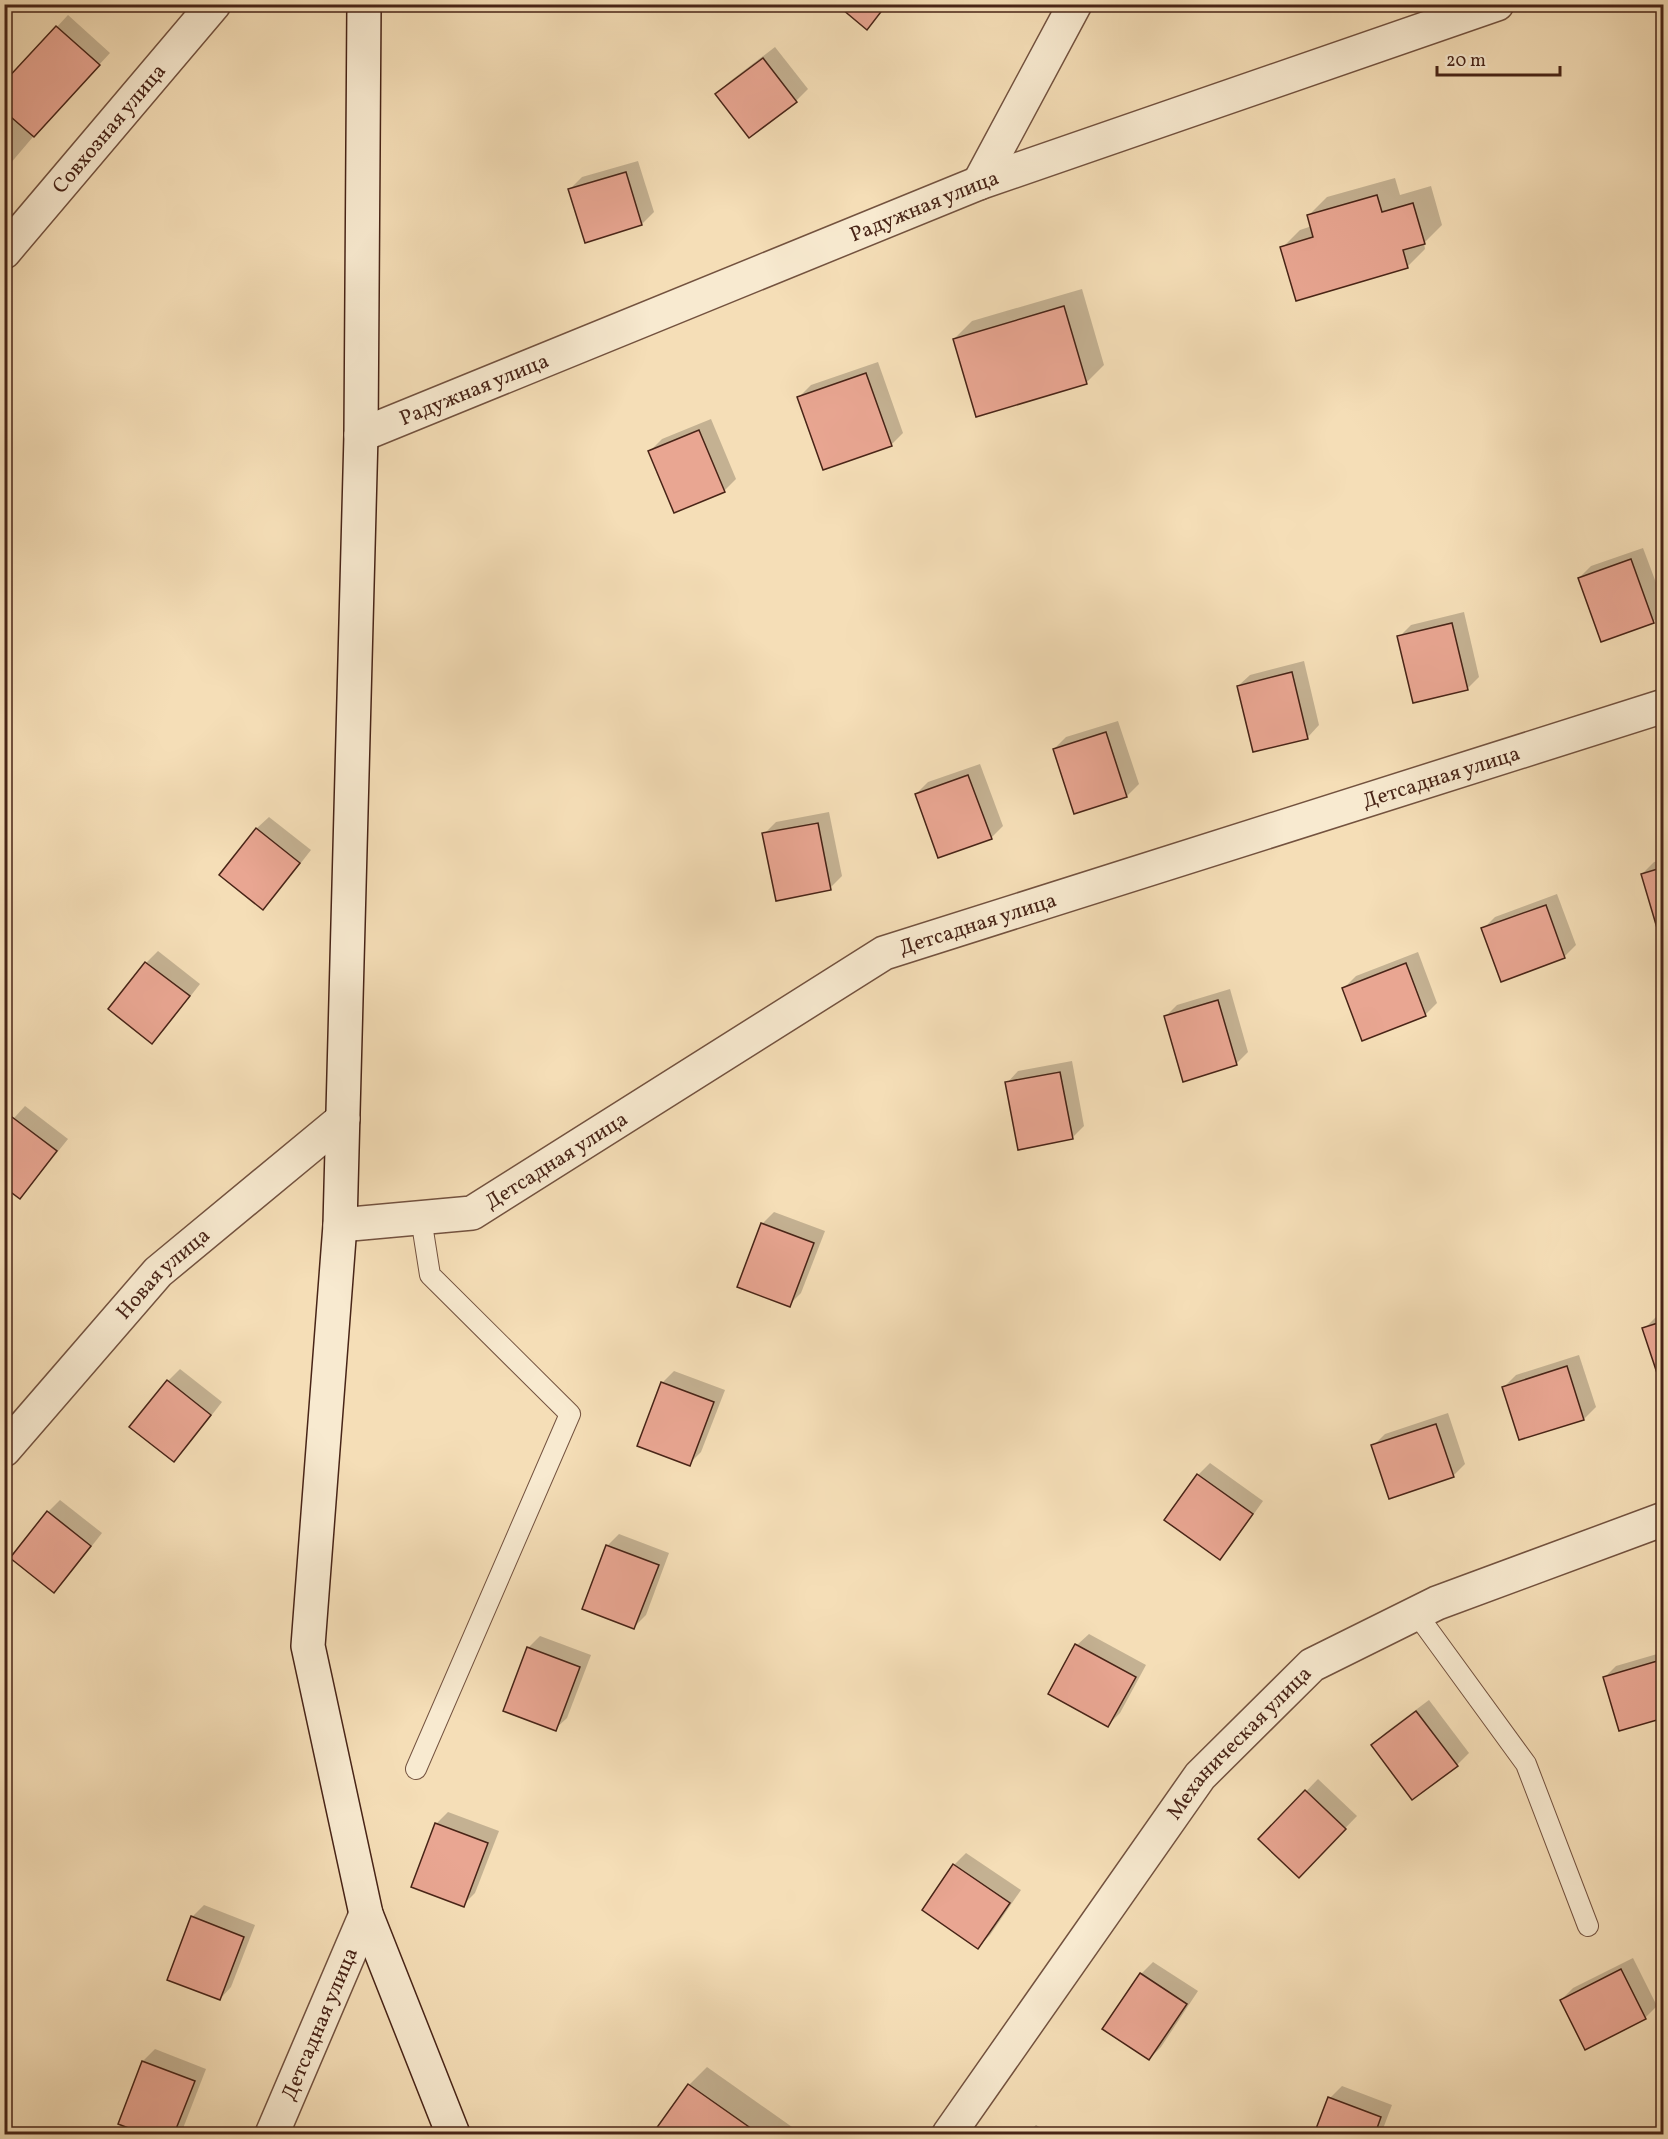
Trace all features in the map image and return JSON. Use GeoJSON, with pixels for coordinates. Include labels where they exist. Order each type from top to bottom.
{"type":"FeatureCollection","features":[{"type":"Feature","properties":{"kind":"street","name":"Совхозная улица"},"geometry":{"type":"LineString","coordinates":[[4,252],[214,4]]}},
{"type":"Feature","properties":{"kind":"street"},"geometry":{"type":"LineString","coordinates":[[364,4],[361,435],[340,1225],[308,1646],[366,1914],[453,2134]]}},
{"type":"Feature","properties":{"kind":"street"},"geometry":{"type":"LineString","coordinates":[[980,183],[1075,4]]}},
{"type":"Feature","properties":{"kind":"street","name":"Радужная улица"},"geometry":{"type":"LineString","coordinates":[[361,435],[980,183],[1497,4]]}},
{"type":"Feature","properties":{"kind":"street","name":"Детсадная улица"},"geometry":{"type":"LineString","coordinates":[[340,1225],[472,1213],[884,953],[1664,706]]}},
{"type":"Feature","properties":{"kind":"street","name":"Новая улица"},"geometry":{"type":"LineString","coordinates":[[4,1450],[158,1272],[343,1119]]}},
{"type":"Feature","properties":{"kind":"street","name":"Механическая улица"},"geometry":{"type":"LineString","coordinates":[[949,2134],[1200,1776],[1312,1665],[1437,1603],[1664,1519]]}},
{"type":"Feature","properties":{"kind":"street","name":"Детсадная улица"},"geometry":{"type":"LineString","coordinates":[[272,2134],[366,1914]]}},
{"type":"Feature","properties":{"kind":"lane"},"geometry":{"type":"LineString","coordinates":[[416,1769],[570,1413],[430,1275],[421,1218]]}},
{"type":"Feature","properties":{"kind":"lane"},"geometry":{"type":"LineString","coordinates":[[1416,1613],[1526,1764],[1588,1926]]}},
{"type":"Feature","properties":{"kind":"building"},"geometry":{"type":"Polygon","coordinates":[[[836,4],[887,4],[867,30],[836,4]]]}},
{"type":"Feature","properties":{"kind":"building"},"geometry":{"type":"Polygon","coordinates":[[[56,26],[100,65],[34,137],[4,111],[4,82],[56,26]]]}},
{"type":"Feature","properties":{"kind":"building"},"geometry":{"type":"Polygon","coordinates":[[[763,58],[797,102],[749,138],[715,94],[763,58]]]}},
{"type":"Feature","properties":{"kind":"building"},"geometry":{"type":"Polygon","coordinates":[[[626,172],[642,225],[585,243],[568,189],[626,172]]]}},
{"type":"Feature","properties":{"kind":"building"},"geometry":{"type":"Polygon","coordinates":[[[1377,195],[1382,212],[1413,203],[1425,244],[1403,250],[1408,268],[1296,301],[1280,247],[1313,237],[1307,215],[1377,195]]]}},
{"type":"Feature","properties":{"kind":"building"},"geometry":{"type":"Polygon","coordinates":[[[1064,306],[1087,384],[976,417],[953,339],[1064,306]]]}},
{"type":"Feature","properties":{"kind":"building"},"geometry":{"type":"Polygon","coordinates":[[[866,373],[892,446],[823,470],[797,397],[866,373]]]}},
{"type":"Feature","properties":{"kind":"building"},"geometry":{"type":"Polygon","coordinates":[[[699,430],[725,492],[674,513],[648,451],[699,430]]]}},
{"type":"Feature","properties":{"kind":"building"},"geometry":{"type":"Polygon","coordinates":[[[1631,559],[1654,623],[1601,642],[1578,578],[1631,559]]]}},
{"type":"Feature","properties":{"kind":"building"},"geometry":{"type":"Polygon","coordinates":[[[1452,623],[1468,690],[1413,703],[1397,636],[1452,623]]]}},
{"type":"Feature","properties":{"kind":"building"},"geometry":{"type":"Polygon","coordinates":[[[1292,672],[1308,739],[1253,752],[1237,686],[1292,672]]]}},
{"type":"Feature","properties":{"kind":"building"},"geometry":{"type":"Polygon","coordinates":[[[1106,732],[1127,797],[1074,814],[1053,749],[1106,732]]]}},
{"type":"Feature","properties":{"kind":"building"},"geometry":{"type":"Polygon","coordinates":[[[968,775],[992,839],[938,858],[915,794],[968,775]]]}},
{"type":"Feature","properties":{"kind":"building"},"geometry":{"type":"Polygon","coordinates":[[[818,823],[831,890],[776,901],[762,833],[818,823]]]}},
{"type":"Feature","properties":{"kind":"building"},"geometry":{"type":"Polygon","coordinates":[[[256,828],[300,863],[263,910],[219,875],[256,828]]]}},
{"type":"Feature","properties":{"kind":"building"},"geometry":{"type":"Polygon","coordinates":[[[1664,867],[1664,926],[1657,928],[1641,874],[1664,867]]]}},
{"type":"Feature","properties":{"kind":"building"},"geometry":{"type":"Polygon","coordinates":[[[1546,905],[1565,958],[1501,982],[1481,928],[1546,905]]]}},
{"type":"Feature","properties":{"kind":"building"},"geometry":{"type":"Polygon","coordinates":[[[145,962],[190,996],[152,1044],[108,1009],[145,962]]]}},
{"type":"Feature","properties":{"kind":"building"},"geometry":{"type":"Polygon","coordinates":[[[1406,963],[1426,1016],[1362,1041],[1342,988],[1406,963]]]}},
{"type":"Feature","properties":{"kind":"building"},"geometry":{"type":"Polygon","coordinates":[[[1218,1000],[1237,1065],[1183,1082],[1164,1016],[1218,1000]]]}},
{"type":"Feature","properties":{"kind":"building"},"geometry":{"type":"Polygon","coordinates":[[[1060,1072],[1073,1139],[1018,1150],[1005,1082],[1060,1072]]]}},
{"type":"Feature","properties":{"kind":"building"},"geometry":{"type":"Polygon","coordinates":[[[12,1117],[57,1151],[20,1199],[4,1187],[4,1127],[12,1117]]]}},
{"type":"Feature","properties":{"kind":"building"},"geometry":{"type":"Polygon","coordinates":[[[761,1223],[814,1243],[790,1307],[737,1287],[761,1223]]]}},
{"type":"Feature","properties":{"kind":"building"},"geometry":{"type":"Polygon","coordinates":[[[1664,1321],[1664,1381],[1660,1382],[1642,1328],[1664,1321]]]}},
{"type":"Feature","properties":{"kind":"building"},"geometry":{"type":"Polygon","coordinates":[[[1567,1366],[1584,1420],[1519,1440],[1502,1387],[1567,1366]]]}},
{"type":"Feature","properties":{"kind":"building"},"geometry":{"type":"Polygon","coordinates":[[[167,1380],[211,1415],[174,1462],[129,1427],[167,1380]]]}},
{"type":"Feature","properties":{"kind":"building"},"geometry":{"type":"Polygon","coordinates":[[[661,1382],[714,1402],[690,1466],[637,1446],[661,1382]]]}},
{"type":"Feature","properties":{"kind":"building"},"geometry":{"type":"Polygon","coordinates":[[[1436,1424],[1454,1477],[1389,1499],[1371,1445],[1436,1424]]]}},
{"type":"Feature","properties":{"kind":"building"},"geometry":{"type":"Polygon","coordinates":[[[1197,1474],[1253,1514],[1220,1560],[1164,1520],[1197,1474]]]}},
{"type":"Feature","properties":{"kind":"building"},"geometry":{"type":"Polygon","coordinates":[[[47,1511],[91,1546],[54,1593],[10,1558],[47,1511]]]}},
{"type":"Feature","properties":{"kind":"building"},"geometry":{"type":"Polygon","coordinates":[[[606,1545],[659,1565],[634,1629],[582,1609],[606,1545]]]}},
{"type":"Feature","properties":{"kind":"building"},"geometry":{"type":"Polygon","coordinates":[[[1075,1644],[1136,1677],[1108,1727],[1048,1694],[1075,1644]]]}},
{"type":"Feature","properties":{"kind":"building"},"geometry":{"type":"Polygon","coordinates":[[[527,1647],[580,1667],[556,1731],[503,1711],[527,1647]]]}},
{"type":"Feature","properties":{"kind":"building"},"geometry":{"type":"Polygon","coordinates":[[[1664,1659],[1664,1718],[1619,1731],[1603,1677],[1664,1659]]]}},
{"type":"Feature","properties":{"kind":"building"},"geometry":{"type":"Polygon","coordinates":[[[1416,1711],[1458,1766],[1412,1800],[1371,1745],[1416,1711]]]}},
{"type":"Feature","properties":{"kind":"building"},"geometry":{"type":"Polygon","coordinates":[[[1305,1790],[1346,1829],[1299,1878],[1258,1839],[1305,1790]]]}},
{"type":"Feature","properties":{"kind":"building"},"geometry":{"type":"Polygon","coordinates":[[[435,1823],[488,1843],[464,1907],[411,1887],[435,1823]]]}},
{"type":"Feature","properties":{"kind":"building"},"geometry":{"type":"Polygon","coordinates":[[[953,1864],[1010,1903],[978,1949],[922,1910],[953,1864]]]}},
{"type":"Feature","properties":{"kind":"building"},"geometry":{"type":"Polygon","coordinates":[[[191,1916],[244,1937],[220,2000],[167,1980],[191,1916]]]}},
{"type":"Feature","properties":{"kind":"building"},"geometry":{"type":"Polygon","coordinates":[[[1621,1969],[1646,2019],[1585,2050],[1560,2000],[1621,1969]]]}},
{"type":"Feature","properties":{"kind":"building"},"geometry":{"type":"Polygon","coordinates":[[[1140,1973],[1187,2004],[1149,2060],[1102,2029],[1140,1973]]]}},
{"type":"Feature","properties":{"kind":"building"},"geometry":{"type":"Polygon","coordinates":[[[142,2061],[195,2081],[174,2134],[144,2134],[118,2124],[142,2061]]]}},
{"type":"Feature","properties":{"kind":"building"},"geometry":{"type":"Polygon","coordinates":[[[688,2084],[759,2134],[653,2133],[688,2084]]]}},
{"type":"Feature","properties":{"kind":"building"},"geometry":{"type":"Polygon","coordinates":[[[1328,2097],[1381,2117],[1375,2134],[1314,2134],[1328,2097]]]}}]}
